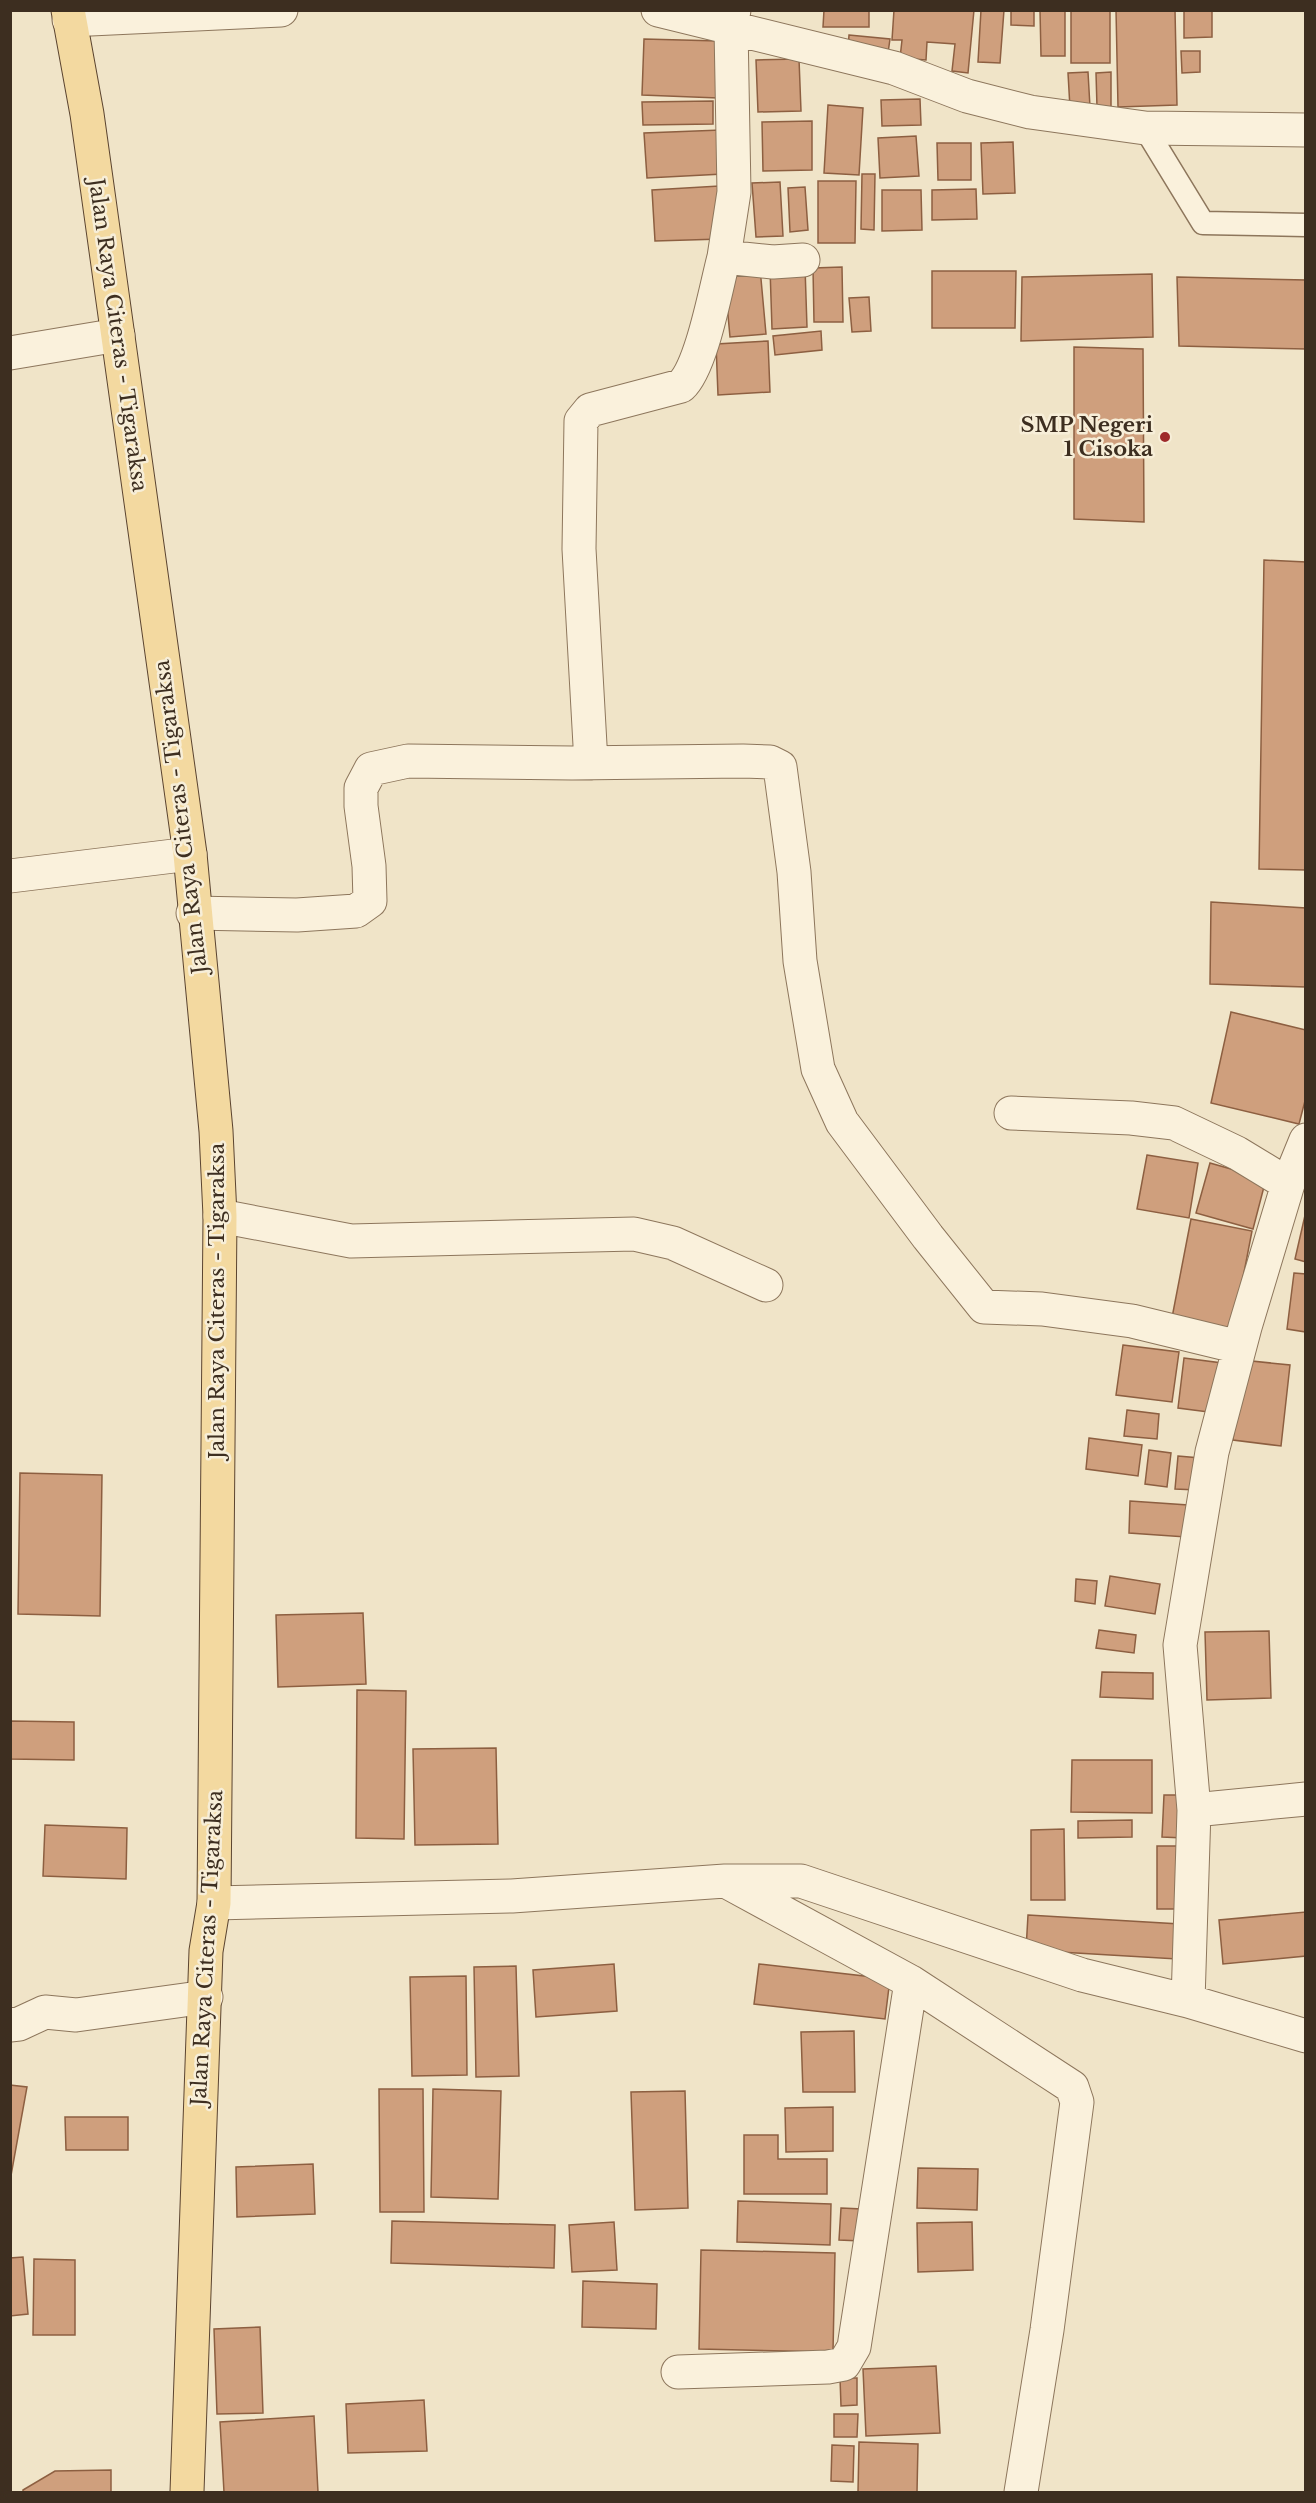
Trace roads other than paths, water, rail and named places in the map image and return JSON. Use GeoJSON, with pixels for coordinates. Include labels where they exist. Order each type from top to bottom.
{"type":"FeatureCollection","features":[{"type":"Feature","properties":{"kind":"main road","name":"Jalan Raya Citeras - Tigaraksa"},"geometry":{"type":"LineString","coordinates":[[69,15],[87,114],[190,854],[216,1131],[220,1216],[214,1904],[206,1951],[206,1997],[200,2081],[187,2493]]}},
{"type":"Feature","properties":{"kind":"street"},"geometry":{"type":"LineString","coordinates":[[69,15],[280,10]]}},
{"type":"Feature","properties":{"kind":"street"},"geometry":{"type":"LineString","coordinates":[[658,10],[733,19],[894,68],[967,96],[1019,109],[1145,128],[1305,130]]}},
{"type":"Feature","properties":{"kind":"street"},"geometry":{"type":"LineString","coordinates":[[591,763],[579,549],[581,421],[590,410],[681,386],[685,383],[697,358],[724,257],[734,192],[733,19]]}},
{"type":"Feature","properties":{"kind":"street"},"geometry":{"type":"LineString","coordinates":[[724,257],[773,262],[803,260]]}},
{"type":"Feature","properties":{"kind":"street"},"geometry":{"type":"LineString","coordinates":[[10,353],[118,335]]}},
{"type":"Feature","properties":{"kind":"street"},"geometry":{"type":"LineString","coordinates":[[194,913],[297,915],[344,912],[356,911],[370,901],[361,788],[371,769],[408,761],[591,763],[743,760],[770,762],[780,767],[794,872],[800,961],[818,1068],[842,1122],[928,1237],[984,1307],[1042,1309],[1132,1321],[1239,1347]]}},
{"type":"Feature","properties":{"kind":"street"},"geometry":{"type":"LineString","coordinates":[[10,876],[190,854]]}},
{"type":"Feature","properties":{"kind":"street"},"geometry":{"type":"LineString","coordinates":[[1011,1113],[1131,1118],[1174,1123],[1237,1153],[1288,1184]]}},
{"type":"Feature","properties":{"kind":"street"},"geometry":{"type":"LineString","coordinates":[[1188,2001],[1194,1810],[1180,1645],[1212,1452],[1239,1347],[1288,1184],[1305,1140]]}},
{"type":"Feature","properties":{"kind":"street"},"geometry":{"type":"LineString","coordinates":[[220,1216],[351,1241],[634,1234],[673,1243],[766,1285]]}},
{"type":"Feature","properties":{"kind":"street"},"geometry":{"type":"LineString","coordinates":[[1194,1810],[1305,1799]]}},
{"type":"Feature","properties":{"kind":"street"},"geometry":{"type":"LineString","coordinates":[[725,1881],[911,1982],[1072,2087],[1077,2102],[1047,2330],[1021,2493]]}},
{"type":"Feature","properties":{"kind":"street"},"geometry":{"type":"LineString","coordinates":[[214,1904],[512,1896],[725,1881],[801,1881],[1082,1974],[1188,2001],[1305,2036]]}},
{"type":"Feature","properties":{"kind":"street"},"geometry":{"type":"LineString","coordinates":[[678,2373],[828,2367],[844,2364],[854,2347],[911,1982]]}},
{"type":"Feature","properties":{"kind":"street"},"geometry":{"type":"LineString","coordinates":[[10,2025],[19,2024],[45,2012],[76,2015],[206,1997]]}},
{"type":"Feature","properties":{"kind":"lane"},"geometry":{"type":"LineString","coordinates":[[1145,128],[1203,223],[1305,225]]}},
{"type":"Feature","properties":{"kind":"place","name":"SMP Negeri 1 Cisoka"},"geometry":{"type":"Point","coordinates":[1165,437]}}]}
